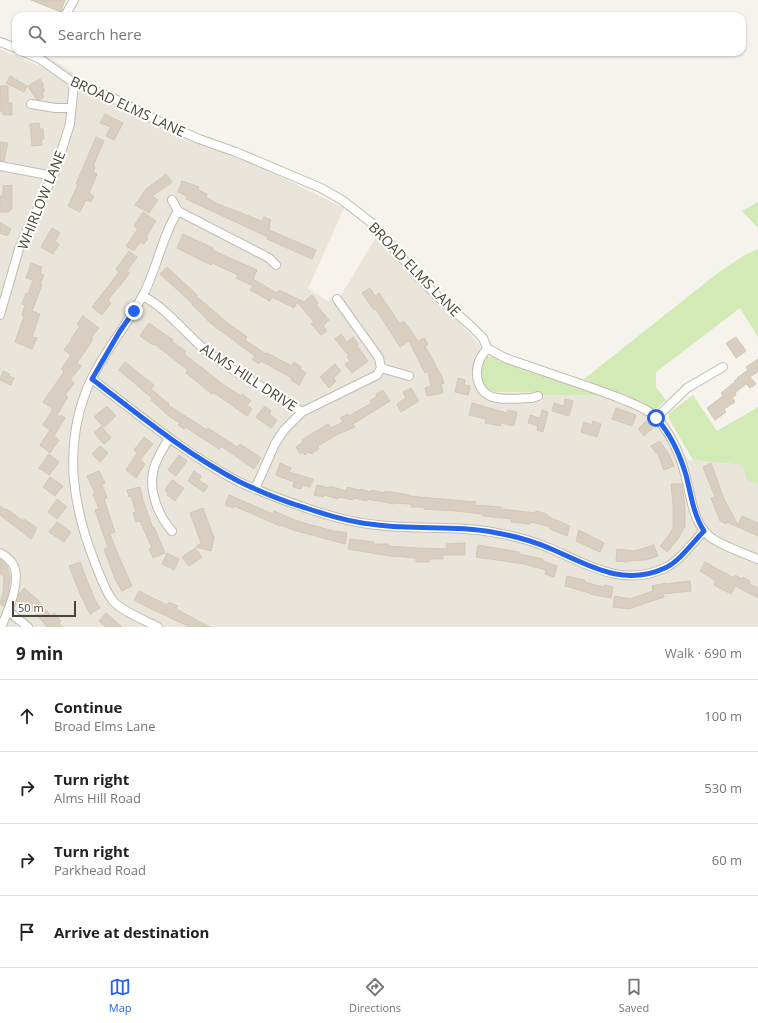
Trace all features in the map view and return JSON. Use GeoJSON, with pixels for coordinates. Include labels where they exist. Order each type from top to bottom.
{"type":"FeatureCollection","features":[{"type":"Feature","properties":{"kind":"street"},"geometry":{"type":"LineString","coordinates":[[67,12],[74,0]]}},
{"type":"Feature","properties":{"kind":"street"},"geometry":{"type":"LineString","coordinates":[[0,42],[12,46]]}},
{"type":"Feature","properties":{"kind":"street","name":"BROAD ELMS LANE"},"geometry":{"type":"LineString","coordinates":[[42,56],[74,83],[111,97],[198,139],[236,152],[321,188],[342,200],[381,233],[414,272],[438,297],[483,338],[487,348],[505,358],[604,392],[639,406],[656,418],[666,430],[679,455],[696,514],[704,531]]}},
{"type":"Feature","properties":{"kind":"street","name":"WHIRLOW LANE"},"geometry":{"type":"LineString","coordinates":[[0,315],[19,249],[53,176],[70,124],[74,83]]}},
{"type":"Feature","properties":{"kind":"street"},"geometry":{"type":"LineString","coordinates":[[31,104],[55,108],[72,108]]}},
{"type":"Feature","properties":{"kind":"street"},"geometry":{"type":"LineString","coordinates":[[0,166],[53,176]]}},
{"type":"Feature","properties":{"kind":"street"},"geometry":{"type":"LineString","coordinates":[[172,200],[178,211],[269,258],[276,264]]}},
{"type":"Feature","properties":{"kind":"street"},"geometry":{"type":"LineString","coordinates":[[158,627],[112,600],[88,546],[80,520],[73,475],[73,452],[80,410],[92,379],[120,331],[143,296],[166,233],[178,211]]}},
{"type":"Feature","properties":{"kind":"street","name":"ALMS HILL DRIVE"},"geometry":{"type":"LineString","coordinates":[[143,296],[153,302],[211,355],[302,412]]}},
{"type":"Feature","properties":{"kind":"street"},"geometry":{"type":"LineString","coordinates":[[255,489],[275,444],[284,430],[302,412],[377,375],[381,368],[380,358],[337,299]]}},
{"type":"Feature","properties":{"kind":"street"},"geometry":{"type":"LineString","coordinates":[[487,348],[480,359],[476,377],[482,390],[488,395],[497,398],[532,398],[538,396]]}},
{"type":"Feature","properties":{"kind":"street"},"geometry":{"type":"LineString","coordinates":[[656,418],[687,388],[723,367]]}},
{"type":"Feature","properties":{"kind":"street"},"geometry":{"type":"LineString","coordinates":[[381,368],[409,376]]}},
{"type":"Feature","properties":{"kind":"street"},"geometry":{"type":"LineString","coordinates":[[92,379],[169,438],[216,468],[255,489],[288,502],[347,520],[378,526],[410,528],[469,528],[518,538],[548,548],[599,570],[619,576],[636,576],[665,568],[678,559],[704,531],[717,541],[758,559]]}},
{"type":"Feature","properties":{"kind":"street"},"geometry":{"type":"LineString","coordinates":[[169,438],[156,462],[152,478],[156,503],[167,525],[172,531]]}},
{"type":"Feature","properties":{"kind":"street"},"geometry":{"type":"LineString","coordinates":[[0,553],[13,563],[15,570],[15,583],[8,611],[1,627]]}},
{"type":"Feature","properties":{"kind":"street"},"geometry":{"type":"LineString","coordinates":[[8,611],[28,627]]}},
{"type":"Feature","properties":{"kind":"shaded area"},"geometry":{"type":"Polygon","coordinates":[[[0,49],[12,54],[12,56],[16,56],[42,67],[46,56],[81,78],[344,208],[308,289],[328,301],[341,295],[378,234],[478,343],[486,357],[479,374],[492,392],[542,392],[542,395],[601,395],[646,406],[668,427],[688,460],[743,465],[748,480],[758,484],[758,627],[0,627],[0,49]]]}},
{"type":"Feature","properties":{"kind":"green space"},"geometry":{"type":"Polygon","coordinates":[[[758,202],[758,228],[742,211],[758,202]]]}},
{"type":"Feature","properties":{"kind":"green space"},"geometry":{"type":"Polygon","coordinates":[[[758,249],[758,337],[740,308],[656,372],[656,387],[666,400],[655,410],[584,379],[719,272],[743,256],[758,249]]]}},
{"type":"Feature","properties":{"kind":"green space"},"geometry":{"type":"Polygon","coordinates":[[[493,356],[601,395],[542,395],[542,392],[492,392],[483,385],[479,374],[486,357],[493,356]]]}},
{"type":"Feature","properties":{"kind":"green space"},"geometry":{"type":"Polygon","coordinates":[[[693,395],[717,431],[758,407],[758,484],[747,480],[743,465],[693,460],[669,419],[669,413],[693,395]]]}},
{"type":"Feature","properties":{"kind":"building"},"geometry":{"type":"Polygon","coordinates":[[[31,0],[65,0],[61,12],[31,0]]]}},
{"type":"Feature","properties":{"kind":"building"},"geometry":{"type":"Polygon","coordinates":[[[10,76],[27,86],[24,92],[6,83],[10,76]]]}},
{"type":"Feature","properties":{"kind":"building"},"geometry":{"type":"Polygon","coordinates":[[[40,79],[44,85],[42,86],[45,91],[42,93],[44,97],[39,100],[36,99],[28,86],[40,79]]]}},
{"type":"Feature","properties":{"kind":"building"},"geometry":{"type":"Polygon","coordinates":[[[0,86],[8,86],[8,103],[12,103],[12,115],[3,115],[3,111],[0,111],[0,86]]]}},
{"type":"Feature","properties":{"kind":"building"},"geometry":{"type":"Polygon","coordinates":[[[105,114],[123,123],[114,140],[106,136],[111,127],[100,123],[105,114]]]}},
{"type":"Feature","properties":{"kind":"building"},"geometry":{"type":"Polygon","coordinates":[[[39,123],[40,129],[43,129],[44,139],[41,139],[42,145],[32,146],[30,124],[39,123]]]}},
{"type":"Feature","properties":{"kind":"building"},"geometry":{"type":"Polygon","coordinates":[[[96,137],[104,141],[93,166],[95,167],[93,172],[97,174],[89,193],[94,196],[91,202],[86,200],[80,212],[68,206],[78,185],[76,184],[96,137]]]}},
{"type":"Feature","properties":{"kind":"building"},"geometry":{"type":"Polygon","coordinates":[[[0,142],[8,143],[4,161],[0,161],[0,142]]]}},
{"type":"Feature","properties":{"kind":"building"},"geometry":{"type":"Polygon","coordinates":[[[166,174],[172,182],[152,196],[158,200],[149,213],[135,205],[146,189],[166,174]]]}},
{"type":"Feature","properties":{"kind":"building"},"geometry":{"type":"Polygon","coordinates":[[[182,181],[199,187],[198,190],[207,194],[206,197],[218,204],[262,221],[264,217],[271,220],[269,230],[316,250],[312,259],[267,239],[268,237],[186,199],[187,196],[178,192],[182,181]]]}},
{"type":"Feature","properties":{"kind":"building"},"geometry":{"type":"Polygon","coordinates":[[[12,185],[12,209],[8,212],[0,212],[0,196],[3,196],[3,186],[12,185]]]}},
{"type":"Feature","properties":{"kind":"building"},"geometry":{"type":"Polygon","coordinates":[[[143,212],[156,221],[146,237],[148,238],[144,244],[140,242],[134,251],[126,246],[138,229],[134,226],[143,212]]]}},
{"type":"Feature","properties":{"kind":"building"},"geometry":{"type":"Polygon","coordinates":[[[0,222],[11,229],[7,236],[0,233],[0,222]]]}},
{"type":"Feature","properties":{"kind":"building"},"geometry":{"type":"Polygon","coordinates":[[[52,228],[60,233],[55,241],[59,244],[53,254],[41,247],[52,228]]]}},
{"type":"Feature","properties":{"kind":"building"},"geometry":{"type":"Polygon","coordinates":[[[183,234],[213,248],[212,250],[257,270],[253,279],[277,293],[279,290],[304,302],[312,295],[318,303],[316,305],[329,320],[323,326],[327,331],[321,335],[311,324],[314,322],[297,302],[294,308],[272,297],[270,301],[250,290],[253,286],[236,278],[238,275],[212,263],[211,265],[177,248],[183,234]]]}},
{"type":"Feature","properties":{"kind":"building"},"geometry":{"type":"Polygon","coordinates":[[[129,251],[137,257],[127,271],[130,273],[108,300],[111,303],[102,315],[92,307],[119,272],[116,269],[129,251]]]}},
{"type":"Feature","properties":{"kind":"building"},"geometry":{"type":"Polygon","coordinates":[[[31,263],[42,267],[40,273],[44,275],[40,284],[42,285],[32,311],[40,314],[32,337],[37,338],[32,349],[15,342],[24,316],[22,315],[25,305],[22,304],[26,293],[28,294],[33,280],[26,278],[31,263]]]}},
{"type":"Feature","properties":{"kind":"building"},"geometry":{"type":"Polygon","coordinates":[[[167,267],[197,295],[196,296],[247,337],[245,340],[266,354],[267,353],[292,366],[294,362],[301,367],[300,369],[306,373],[299,385],[291,380],[292,378],[261,361],[259,364],[252,360],[255,356],[206,319],[192,305],[193,304],[160,274],[167,267]]]}},
{"type":"Feature","properties":{"kind":"building"},"geometry":{"type":"Polygon","coordinates":[[[370,288],[375,296],[379,293],[400,324],[404,321],[418,341],[424,338],[428,344],[425,346],[442,377],[444,383],[441,384],[443,393],[427,396],[425,388],[431,386],[428,371],[425,373],[409,341],[400,347],[376,309],[374,310],[362,293],[370,288]]]}},
{"type":"Feature","properties":{"kind":"building"},"geometry":{"type":"Polygon","coordinates":[[[83,316],[99,328],[91,338],[93,339],[77,363],[81,366],[70,380],[74,383],[65,395],[68,397],[57,415],[60,417],[61,415],[65,418],[54,436],[59,440],[50,453],[40,445],[50,430],[43,425],[53,409],[43,402],[64,372],[61,369],[71,355],[64,350],[80,326],[77,324],[83,316]]]}},
{"type":"Feature","properties":{"kind":"building"},"geometry":{"type":"Polygon","coordinates":[[[149,323],[173,340],[172,342],[186,351],[184,354],[224,385],[241,396],[242,394],[251,401],[247,405],[252,409],[247,416],[213,392],[212,394],[186,373],[188,370],[154,344],[153,345],[140,336],[149,323]]]}},
{"type":"Feature","properties":{"kind":"building"},"geometry":{"type":"Polygon","coordinates":[[[341,334],[347,342],[353,337],[358,344],[357,346],[368,361],[352,373],[345,364],[350,361],[347,357],[349,356],[335,339],[341,334]]]}},
{"type":"Feature","properties":{"kind":"building"},"geometry":{"type":"Polygon","coordinates":[[[736,337],[746,351],[736,358],[726,343],[736,337]]]}},
{"type":"Feature","properties":{"kind":"building"},"geometry":{"type":"Polygon","coordinates":[[[758,359],[758,372],[750,377],[756,384],[750,388],[746,384],[735,393],[736,395],[732,397],[735,402],[724,409],[726,412],[715,420],[707,408],[723,396],[721,393],[748,370],[746,367],[758,359]]]}},
{"type":"Feature","properties":{"kind":"building"},"geometry":{"type":"Polygon","coordinates":[[[125,362],[154,385],[151,389],[169,404],[168,405],[207,430],[208,428],[237,447],[240,444],[261,458],[254,469],[221,446],[219,449],[185,427],[184,429],[178,425],[180,423],[170,417],[151,400],[152,398],[119,370],[125,362]]]}},
{"type":"Feature","properties":{"kind":"building"},"geometry":{"type":"Polygon","coordinates":[[[335,364],[341,371],[333,378],[336,381],[329,388],[320,377],[335,364]]]}},
{"type":"Feature","properties":{"kind":"building"},"geometry":{"type":"Polygon","coordinates":[[[3,371],[10,374],[9,376],[14,378],[11,385],[0,380],[3,371]]]}},
{"type":"Feature","properties":{"kind":"building"},"geometry":{"type":"Polygon","coordinates":[[[458,378],[465,380],[464,385],[470,386],[468,395],[455,392],[458,378]]]}},
{"type":"Feature","properties":{"kind":"building"},"geometry":{"type":"Polygon","coordinates":[[[411,388],[419,401],[401,412],[397,404],[406,398],[403,392],[411,388]]]}},
{"type":"Feature","properties":{"kind":"building"},"geometry":{"type":"Polygon","coordinates":[[[383,390],[390,401],[353,424],[355,427],[338,434],[318,446],[319,449],[311,454],[309,452],[305,455],[303,452],[300,454],[296,447],[303,442],[302,440],[328,424],[331,428],[343,422],[340,418],[348,414],[349,416],[372,403],[370,401],[377,396],[376,394],[383,390]]]}},
{"type":"Feature","properties":{"kind":"building"},"geometry":{"type":"Polygon","coordinates":[[[565,399],[573,401],[569,416],[552,411],[554,403],[564,406],[565,399]]]}},
{"type":"Feature","properties":{"kind":"building"},"geometry":{"type":"Polygon","coordinates":[[[472,403],[507,413],[508,410],[517,412],[514,426],[501,423],[500,426],[485,423],[486,419],[469,415],[472,403]]]}},
{"type":"Feature","properties":{"kind":"building"},"geometry":{"type":"Polygon","coordinates":[[[107,406],[116,416],[104,427],[94,417],[107,406]]]}},
{"type":"Feature","properties":{"kind":"building"},"geometry":{"type":"Polygon","coordinates":[[[265,406],[271,411],[269,414],[277,420],[271,428],[256,417],[265,406]]]}},
{"type":"Feature","properties":{"kind":"building"},"geometry":{"type":"Polygon","coordinates":[[[616,408],[636,415],[632,426],[612,419],[616,408]]]}},
{"type":"Feature","properties":{"kind":"building"},"geometry":{"type":"Polygon","coordinates":[[[542,410],[548,412],[543,432],[537,430],[538,426],[528,423],[530,415],[540,418],[542,410]]]}},
{"type":"Feature","properties":{"kind":"building"},"geometry":{"type":"Polygon","coordinates":[[[593,421],[601,424],[597,437],[581,432],[584,422],[592,425],[593,421]]]}},
{"type":"Feature","properties":{"kind":"building"},"geometry":{"type":"Polygon","coordinates":[[[646,421],[653,428],[644,436],[638,429],[646,421]]]}},
{"type":"Feature","properties":{"kind":"building"},"geometry":{"type":"Polygon","coordinates":[[[101,426],[111,438],[104,444],[94,433],[101,426]]]}},
{"type":"Feature","properties":{"kind":"building"},"geometry":{"type":"Polygon","coordinates":[[[144,437],[153,444],[140,460],[145,464],[136,478],[126,470],[137,453],[134,450],[144,437]]]}},
{"type":"Feature","properties":{"kind":"building"},"geometry":{"type":"Polygon","coordinates":[[[660,441],[670,456],[674,466],[664,470],[657,452],[656,453],[651,446],[660,441]]]}},
{"type":"Feature","properties":{"kind":"building"},"geometry":{"type":"Polygon","coordinates":[[[100,446],[108,453],[100,462],[92,454],[100,446]]]}},
{"type":"Feature","properties":{"kind":"building"},"geometry":{"type":"Polygon","coordinates":[[[49,454],[59,462],[49,475],[39,468],[49,454]]]}},
{"type":"Feature","properties":{"kind":"building"},"geometry":{"type":"Polygon","coordinates":[[[179,455],[187,461],[176,476],[168,470],[179,455]]]}},
{"type":"Feature","properties":{"kind":"building"},"geometry":{"type":"Polygon","coordinates":[[[280,463],[291,468],[289,472],[313,479],[310,487],[303,485],[301,489],[293,487],[294,482],[276,475],[280,463]]]}},
{"type":"Feature","properties":{"kind":"building"},"geometry":{"type":"Polygon","coordinates":[[[711,463],[724,499],[738,525],[742,516],[758,523],[758,536],[727,522],[726,524],[720,521],[711,498],[715,497],[703,467],[711,463]]]}},
{"type":"Feature","properties":{"kind":"building"},"geometry":{"type":"Polygon","coordinates":[[[99,471],[105,483],[102,484],[107,498],[104,499],[115,532],[110,534],[132,586],[122,591],[115,579],[104,549],[108,548],[95,510],[99,509],[93,494],[95,493],[87,476],[99,471]]]}},
{"type":"Feature","properties":{"kind":"building"},"geometry":{"type":"Polygon","coordinates":[[[194,471],[201,476],[199,480],[208,486],[204,492],[188,481],[194,471]]]}},
{"type":"Feature","properties":{"kind":"building"},"geometry":{"type":"Polygon","coordinates":[[[50,477],[63,486],[55,496],[43,487],[50,477]]]}},
{"type":"Feature","properties":{"kind":"building"},"geometry":{"type":"Polygon","coordinates":[[[172,480],[184,488],[175,501],[167,495],[168,493],[165,490],[172,480]]]}},
{"type":"Feature","properties":{"kind":"building"},"geometry":{"type":"Polygon","coordinates":[[[671,484],[682,484],[685,508],[685,526],[678,539],[667,552],[660,546],[673,528],[671,484]]]}},
{"type":"Feature","properties":{"kind":"building"},"geometry":{"type":"Polygon","coordinates":[[[317,485],[329,488],[330,486],[346,491],[347,487],[371,492],[371,490],[385,493],[385,491],[409,496],[476,502],[475,505],[501,507],[501,509],[535,513],[536,511],[547,514],[547,516],[570,526],[567,536],[550,529],[551,527],[531,522],[530,524],[511,522],[512,519],[483,516],[483,514],[424,509],[424,507],[411,507],[411,504],[394,504],[367,499],[367,501],[339,497],[338,499],[324,495],[324,497],[314,495],[317,485]]]}},
{"type":"Feature","properties":{"kind":"building"},"geometry":{"type":"Polygon","coordinates":[[[140,487],[153,528],[154,527],[165,553],[153,558],[149,549],[152,548],[140,521],[136,522],[133,513],[136,512],[131,496],[129,497],[127,490],[140,487]]]}},
{"type":"Feature","properties":{"kind":"building"},"geometry":{"type":"Polygon","coordinates":[[[229,495],[273,514],[274,511],[297,521],[337,532],[347,533],[345,544],[293,530],[281,525],[280,526],[234,506],[233,508],[225,505],[229,495]]]}},
{"type":"Feature","properties":{"kind":"building"},"geometry":{"type":"Polygon","coordinates":[[[57,499],[67,507],[57,519],[48,512],[57,499]]]}},
{"type":"Feature","properties":{"kind":"building"},"geometry":{"type":"Polygon","coordinates":[[[0,506],[37,528],[31,539],[0,515],[0,506]]]}},
{"type":"Feature","properties":{"kind":"building"},"geometry":{"type":"Polygon","coordinates":[[[203,508],[214,538],[211,551],[196,547],[201,543],[190,513],[203,508]]]}},
{"type":"Feature","properties":{"kind":"building"},"geometry":{"type":"Polygon","coordinates":[[[57,522],[71,532],[64,542],[49,532],[57,522]]]}},
{"type":"Feature","properties":{"kind":"building"},"geometry":{"type":"Polygon","coordinates":[[[579,530],[604,543],[600,552],[576,541],[579,530]]]}},
{"type":"Feature","properties":{"kind":"building"},"geometry":{"type":"Polygon","coordinates":[[[350,539],[374,542],[374,544],[388,544],[388,546],[417,548],[447,549],[446,544],[465,543],[465,555],[443,555],[443,559],[429,559],[429,562],[416,562],[416,558],[390,556],[348,549],[350,539]]]}},
{"type":"Feature","properties":{"kind":"building"},"geometry":{"type":"Polygon","coordinates":[[[478,545],[519,552],[519,554],[543,559],[543,561],[557,566],[554,577],[545,574],[546,570],[524,564],[476,557],[478,545]]]}},
{"type":"Feature","properties":{"kind":"building"},"geometry":{"type":"Polygon","coordinates":[[[654,545],[658,556],[646,560],[628,562],[616,561],[617,549],[634,551],[654,545]]]}},
{"type":"Feature","properties":{"kind":"building"},"geometry":{"type":"Polygon","coordinates":[[[195,548],[202,557],[189,566],[182,557],[195,548]]]}},
{"type":"Feature","properties":{"kind":"building"},"geometry":{"type":"Polygon","coordinates":[[[167,553],[179,559],[174,570],[162,564],[167,553]]]}},
{"type":"Feature","properties":{"kind":"building"},"geometry":{"type":"Polygon","coordinates":[[[0,559],[7,566],[10,577],[8,594],[4,606],[0,604],[3,593],[4,576],[0,574],[0,559]]]}},
{"type":"Feature","properties":{"kind":"building"},"geometry":{"type":"Polygon","coordinates":[[[80,562],[94,598],[100,608],[90,614],[69,566],[80,562]]]}},
{"type":"Feature","properties":{"kind":"building"},"geometry":{"type":"Polygon","coordinates":[[[705,562],[734,578],[735,575],[750,581],[749,584],[758,588],[758,598],[735,586],[731,594],[714,585],[716,581],[700,571],[705,562]]]}},
{"type":"Feature","properties":{"kind":"building"},"geometry":{"type":"Polygon","coordinates":[[[567,576],[585,580],[584,582],[604,587],[604,585],[613,587],[611,598],[590,594],[565,586],[567,576]]]}},
{"type":"Feature","properties":{"kind":"building"},"geometry":{"type":"Polygon","coordinates":[[[690,581],[691,591],[663,594],[664,597],[630,609],[613,607],[615,596],[630,599],[653,591],[652,586],[690,581]]]}},
{"type":"Feature","properties":{"kind":"building"},"geometry":{"type":"Polygon","coordinates":[[[24,588],[39,601],[51,616],[54,613],[61,621],[59,623],[62,627],[47,627],[33,610],[23,601],[21,604],[17,601],[19,594],[24,588]]]}},
{"type":"Feature","properties":{"kind":"building"},"geometry":{"type":"Polygon","coordinates":[[[139,591],[167,605],[169,602],[178,606],[176,609],[210,627],[190,627],[147,607],[134,600],[139,591]]]}},
{"type":"Feature","properties":{"kind":"building"},"geometry":{"type":"Polygon","coordinates":[[[106,613],[122,627],[106,627],[99,621],[106,613]]]}},
{"type":"Feature","properties":{"kind":"route"},"geometry":{"type":"LineString","coordinates":[[134,311],[120,331],[92,379],[169,438],[239,481],[288,502],[347,520],[378,526],[469,528],[518,538],[548,548],[599,570],[619,576],[636,576],[665,568],[678,559],[704,531],[692,504],[679,455],[670,436],[656,418]]}}]}
